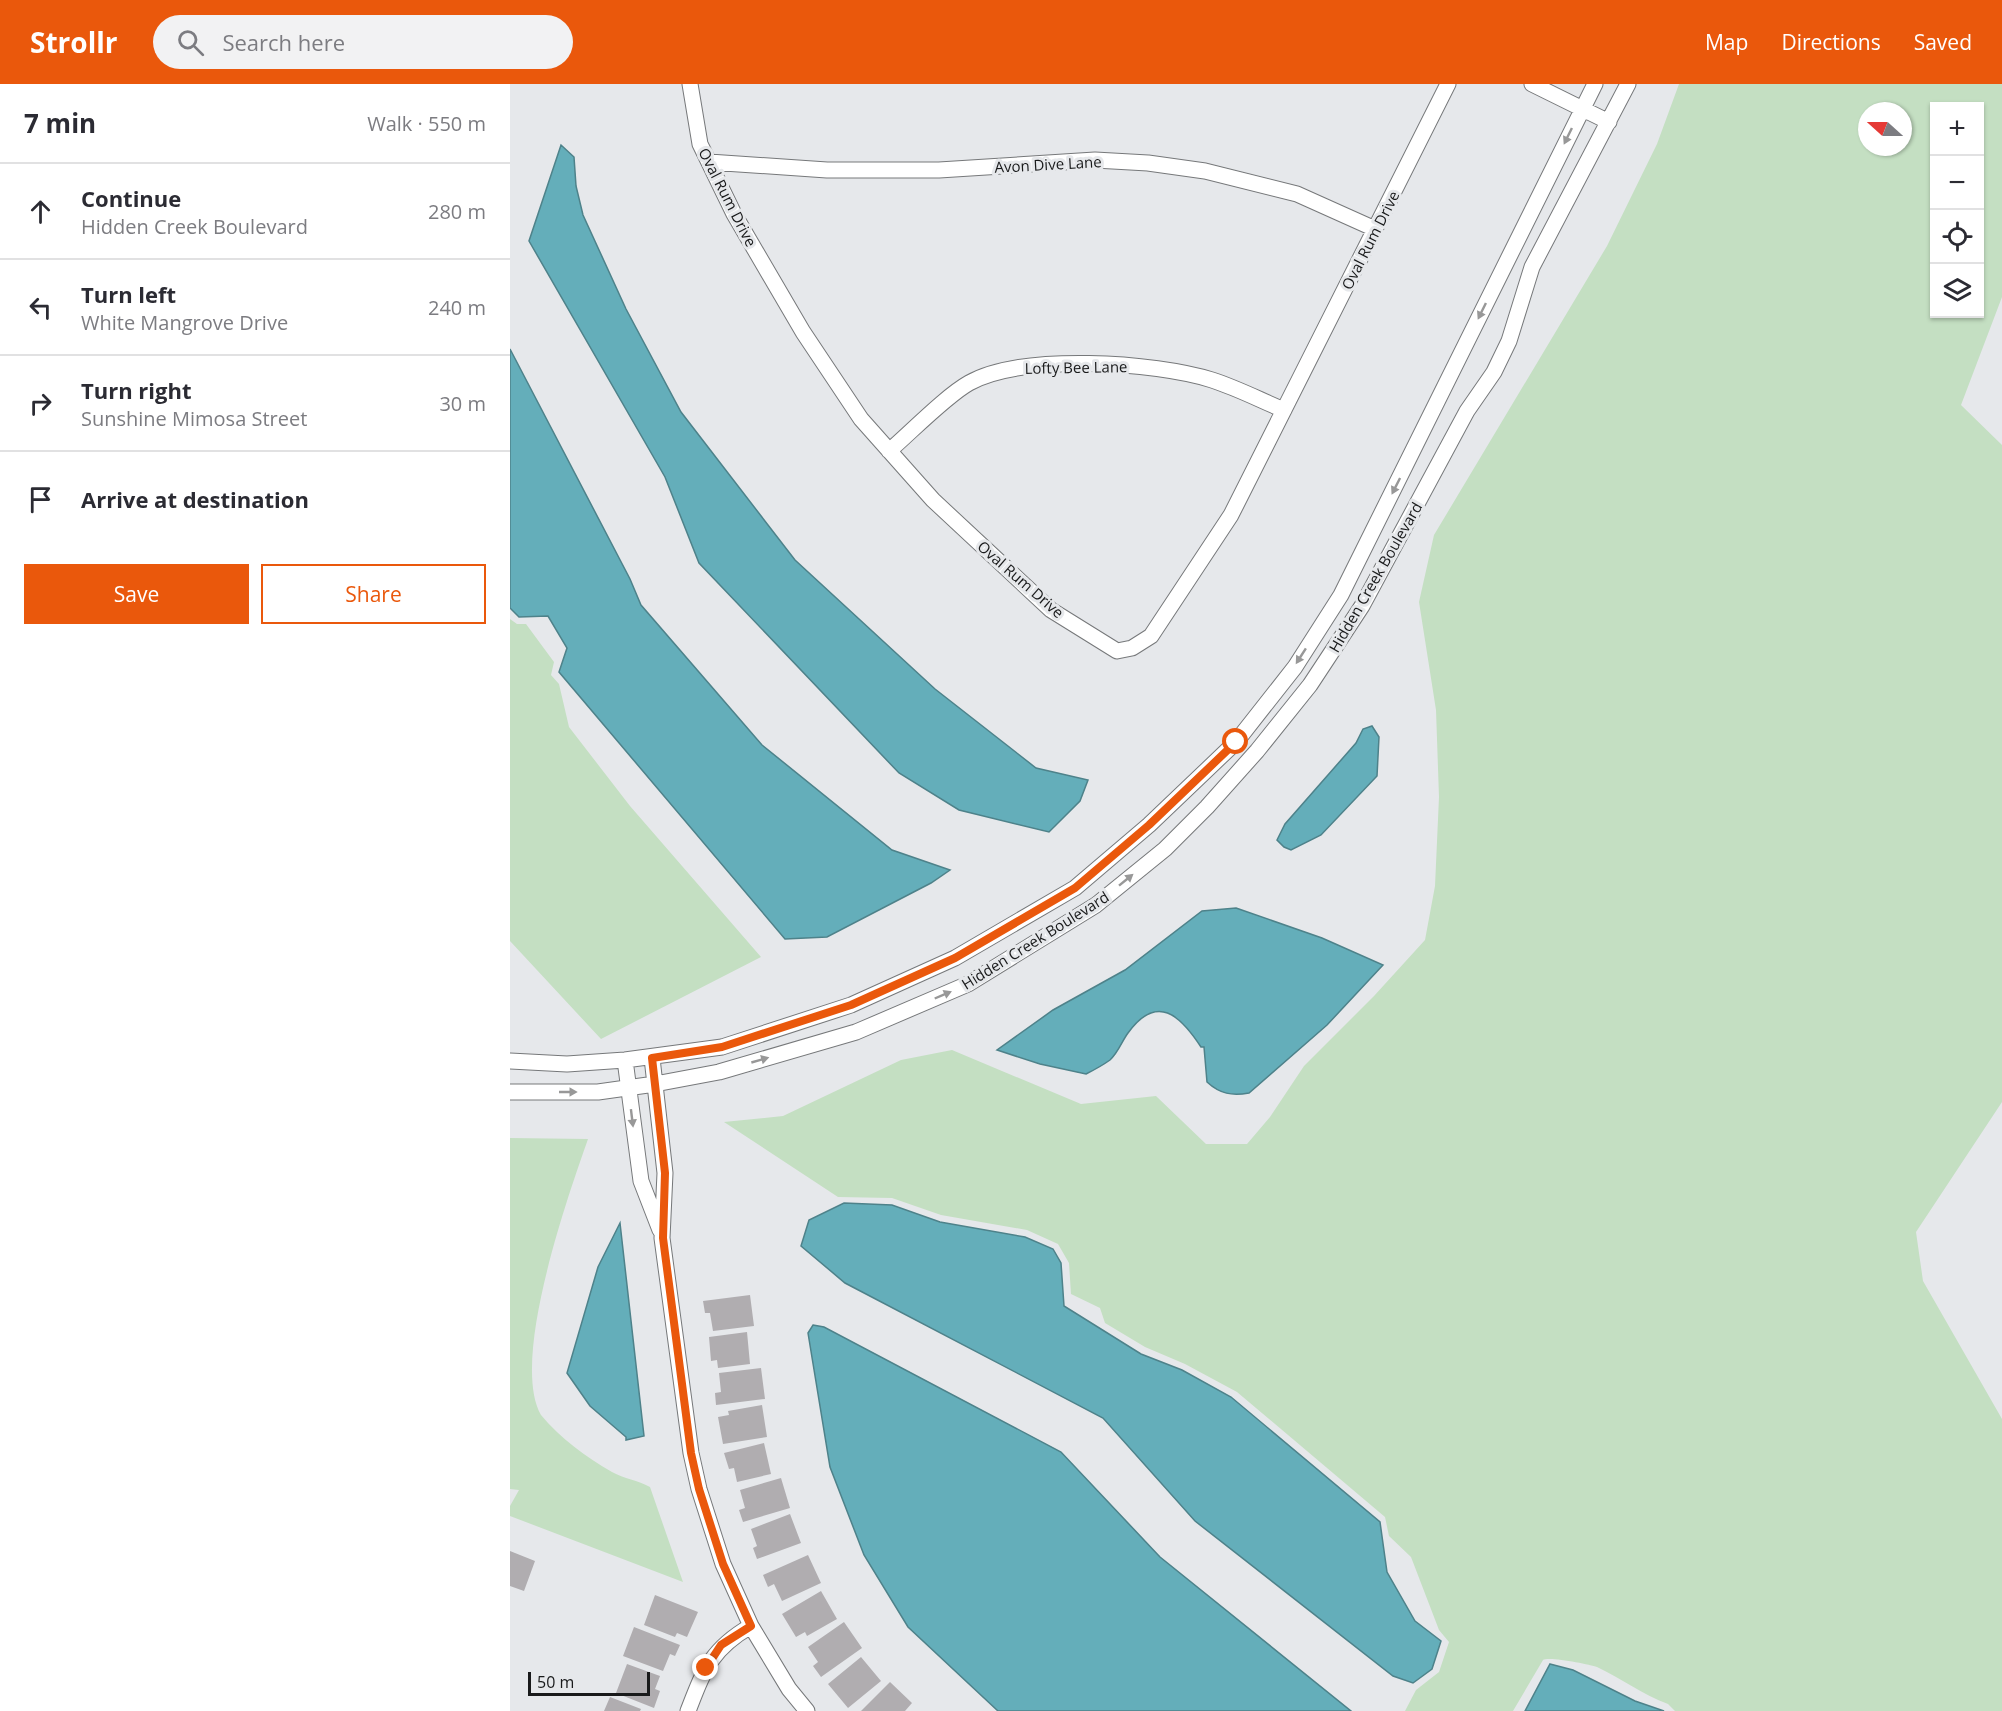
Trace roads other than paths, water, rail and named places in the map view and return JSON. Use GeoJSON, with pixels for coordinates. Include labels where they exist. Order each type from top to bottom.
{"type":"FeatureCollection","features":[{"type":"Feature","properties":{"kind":"street","name":"Oval Rum Drive"},"geometry":{"type":"LineString","coordinates":[[690,84],[700,144],[734,214],[803,332],[861,419],[933,500],[1051,610],[1117,651],[1132,648],[1151,636],[1190,581],[1231,515],[1448,84]]}},
{"type":"Feature","properties":{"kind":"street"},"geometry":{"type":"LineString","coordinates":[[1532,84],[1609,122]]}},
{"type":"Feature","properties":{"kind":"street","name":"Hidden Creek Boulevard"},"geometry":{"type":"LineString","coordinates":[[510,1061],[567,1064],[652,1058],[722,1047],[851,1005],[955,958],[1075,888],[1149,825],[1236,742],[1295,667],[1341,594],[1594,84]]}},
{"type":"Feature","properties":{"kind":"street","name":"Hidden Creek Boulevard"},"geometry":{"type":"LineString","coordinates":[[510,1092],[598,1092],[655,1084],[719,1072],[856,1032],[968,984],[1096,905],[1165,849],[1257,752],[1310,685],[1362,606],[1467,411],[1494,372],[1509,341],[1532,267],[1628,84]]}},
{"type":"Feature","properties":{"kind":"street","name":"Avon Dive Lane"},"geometry":{"type":"LineString","coordinates":[[709,162],[827,170],[939,170],[1095,160],[1148,163],[1205,171],[1297,194],[1375,229]]}},
{"type":"Feature","properties":{"kind":"street","name":"Lofty Bee Lane"},"geometry":{"type":"LineString","coordinates":[[889,450],[968,383],[998,370],[1060,364],[1152,367],[1210,380],[1284,410]]}},
{"type":"Feature","properties":{"kind":"street"},"geometry":{"type":"LineString","coordinates":[[652,1058],[665,1173],[663,1238],[695,1471],[723,1564],[751,1626],[789,1689],[807,1711]]}},
{"type":"Feature","properties":{"kind":"street"},"geometry":{"type":"LineString","coordinates":[[625,1060],[640,1181],[663,1238]]}},
{"type":"Feature","properties":{"kind":"street"},"geometry":{"type":"LineString","coordinates":[[688,1711],[713,1655],[730,1638],[751,1626]]}},
{"type":"Feature","properties":{"kind":"water"},"geometry":{"type":"Polygon","coordinates":[[[561,145],[574,157],[576,186],[583,215],[626,309],[681,412],[795,560],[935,689],[1036,768],[1088,780],[1080,801],[1049,832],[959,810],[899,773],[699,563],[665,477],[529,241],[561,145]]]}},
{"type":"Feature","properties":{"kind":"water"},"geometry":{"type":"Polygon","coordinates":[[[510,349],[630,579],[641,605],[762,745],[892,850],[950,870],[931,883],[827,937],[785,939],[559,672],[567,648],[548,616],[519,617],[510,608],[510,349]]]}},
{"type":"Feature","properties":{"kind":"water"},"geometry":{"type":"Polygon","coordinates":[[[1372,726],[1379,737],[1377,776],[1321,835],[1291,850],[1284,847],[1277,840],[1285,824],[1356,743],[1363,729],[1372,726]]]}},
{"type":"Feature","properties":{"kind":"water"},"geometry":{"type":"Polygon","coordinates":[[[1236,908],[1322,938],[1383,965],[1327,1025],[1249,1093],[1226,1093],[1207,1082],[1204,1047],[1201,1047],[1176,1018],[1158,1011],[1139,1021],[1110,1060],[1086,1074],[1040,1064],[997,1050],[1053,1010],[1125,970],[1202,911],[1236,908]]]}},
{"type":"Feature","properties":{"kind":"water"},"geometry":{"type":"Polygon","coordinates":[[[844,1203],[892,1205],[940,1222],[1025,1237],[1053,1249],[1061,1263],[1064,1306],[1141,1354],[1182,1370],[1231,1397],[1380,1522],[1387,1572],[1415,1621],[1441,1641],[1432,1669],[1413,1683],[1393,1676],[1195,1521],[1103,1418],[845,1283],[801,1246],[809,1220],[844,1203]]]}},
{"type":"Feature","properties":{"kind":"water"},"geometry":{"type":"Polygon","coordinates":[[[620,1223],[644,1436],[626,1440],[626,1437],[590,1406],[567,1373],[598,1267],[620,1223]]]}},
{"type":"Feature","properties":{"kind":"water"},"geometry":{"type":"Polygon","coordinates":[[[813,1325],[824,1327],[1061,1452],[1160,1557],[1351,1711],[998,1711],[908,1627],[864,1555],[830,1467],[808,1333],[813,1325]]]}},
{"type":"Feature","properties":{"kind":"water"},"geometry":{"type":"Polygon","coordinates":[[[1550,1664],[1573,1670],[1635,1701],[1664,1711],[1525,1711],[1550,1664]]]}}]}
